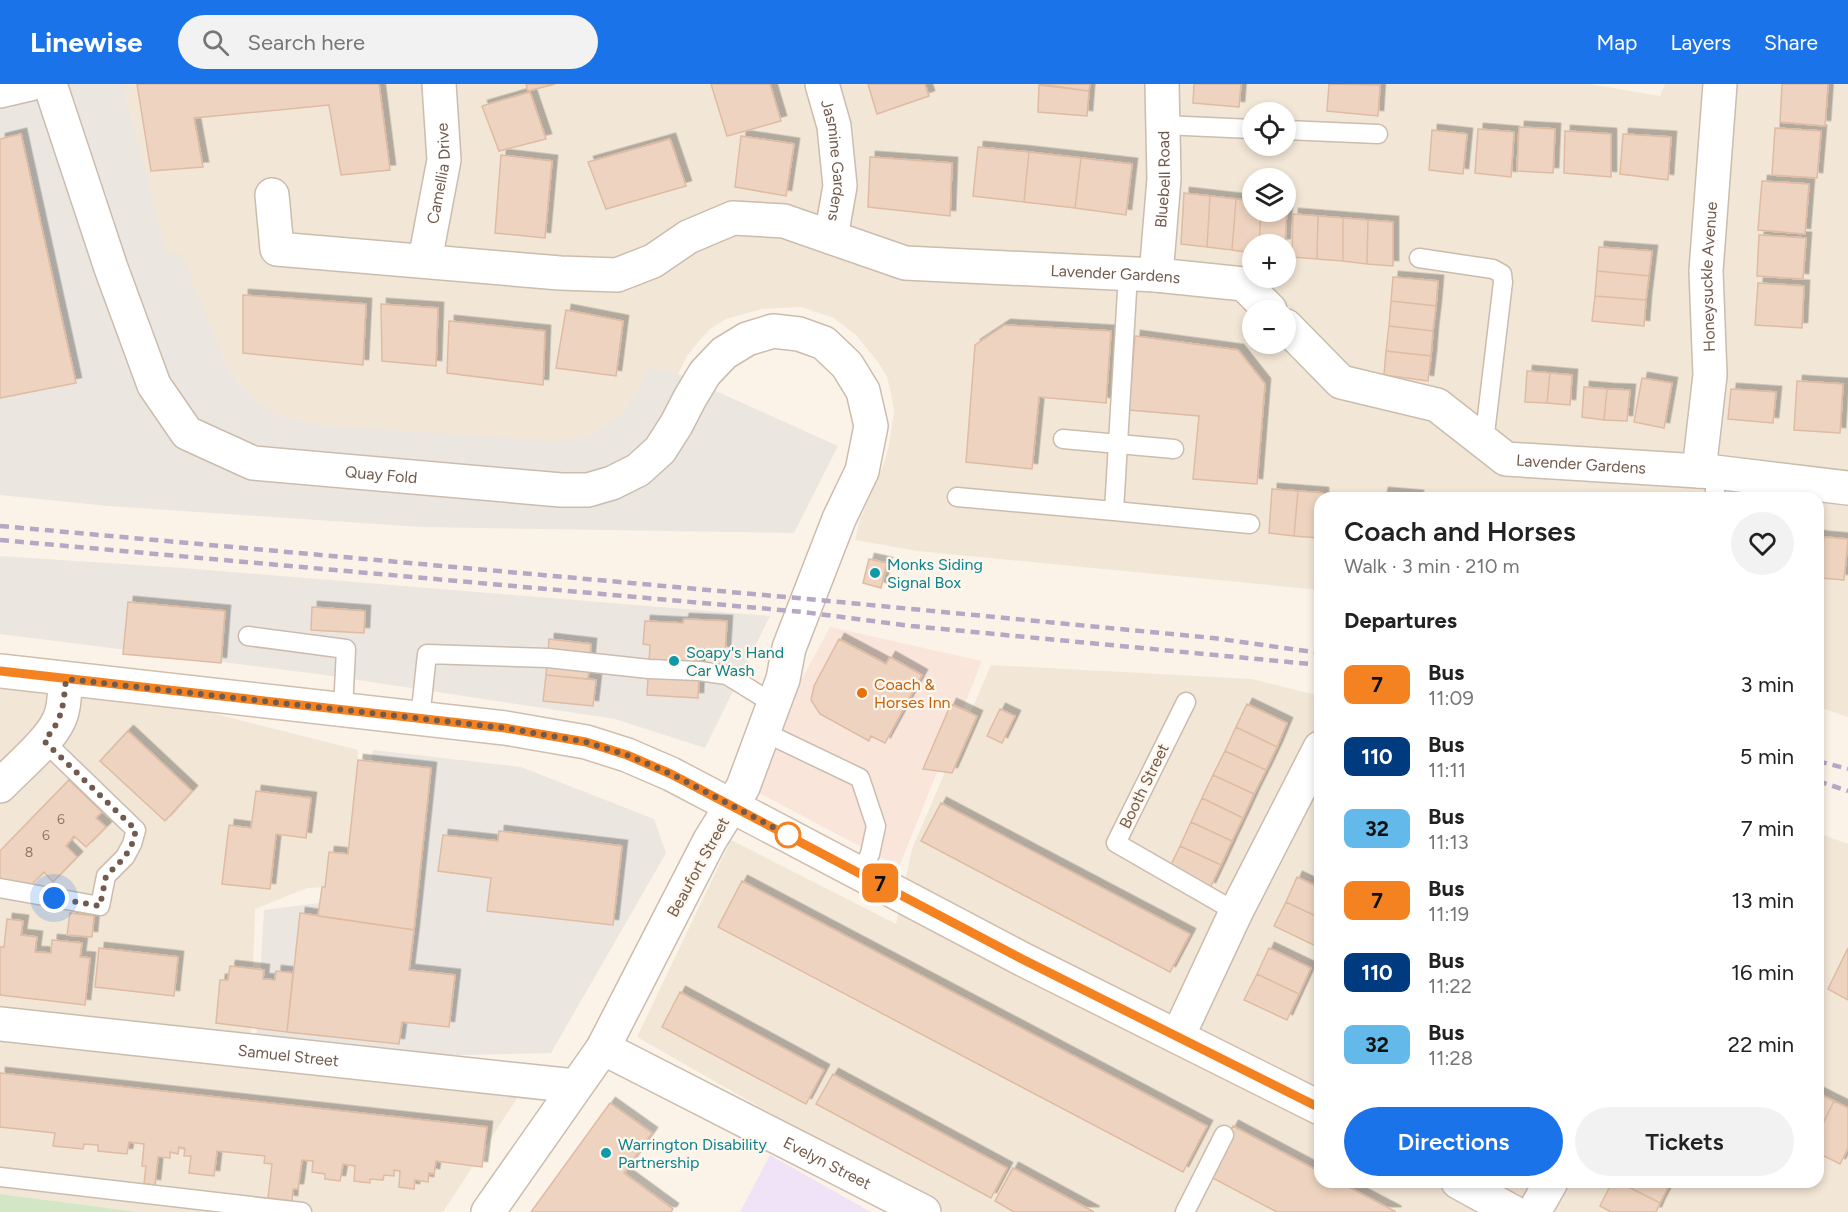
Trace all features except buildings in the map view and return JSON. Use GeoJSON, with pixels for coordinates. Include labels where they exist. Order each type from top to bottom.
{"type":"FeatureCollection","features":[{"type":"Feature","properties":{"kind":"street"},"geometry":{"type":"LineString","coordinates":[[0,91],[30,84]]}},
{"type":"Feature","properties":{"kind":"street","name":"Quay Fold"},"geometry":{"type":"LineString","coordinates":[[50,84],[111,268],[154,385],[186,433],[253,464],[561,490],[596,488],[638,470],[660,450],[705,373],[724,353],[747,339],[773,331],[799,334],[824,343],[847,364],[863,391]]}},
{"type":"Feature","properties":{"kind":"street","name":"Camellia Drive"},"geometry":{"type":"LineString","coordinates":[[425,260],[444,160],[439,84]]}},
{"type":"Feature","properties":{"kind":"street","name":"Jasmine Gardens"},"geometry":{"type":"LineString","coordinates":[[822,84],[834,126],[840,186],[831,237]]}},
{"type":"Feature","properties":{"kind":"street","name":"Bluebell Road"},"geometry":{"type":"LineString","coordinates":[[1142,275],[1164,179],[1162,84]]}},
{"type":"Feature","properties":{"kind":"street","name":"Honeysuckle Avenue"},"geometry":{"type":"LineString","coordinates":[[1710,480],[1710,375],[1706,272],[1720,84]]}},
{"type":"Feature","properties":{"kind":"street","name":"Lavender Gardens"},"geometry":{"type":"LineString","coordinates":[[272,195],[278,249],[560,273],[617,275],[653,261],[688,237],[733,218],[784,221],[905,263],[1142,275],[1244,284],[1260,300]]}},
{"type":"Feature","properties":{"kind":"street","name":"Lavender Gardens"},"geometry":{"type":"LineString","coordinates":[[1296,336],[1341,382],[1437,405],[1506,459],[1710,480],[1848,488]]}},
{"type":"Feature","properties":{"kind":"street","name":"Beaufort Street"},"geometry":{"type":"LineString","coordinates":[[488,1212],[603,1048],[710,840],[743,787],[783,679],[789,648],[839,519],[862,471],[871,426],[863,391]]}},
{"type":"Feature","properties":{"kind":"street"},"geometry":{"type":"LineString","coordinates":[[0,671],[505,728],[586,742],[638,759],[733,805],[1022,959],[1314,1105]]}},
{"type":"Feature","properties":{"kind":"street"},"geometry":{"type":"LineString","coordinates":[[0,786],[44,741],[60,720],[66,679]]}},
{"type":"Feature","properties":{"kind":"street"},"geometry":{"type":"LineString","coordinates":[[1178,1036],[1236,912],[1313,780]]}},
{"type":"Feature","properties":{"kind":"street","name":"Samuel Street"},"geometry":{"type":"LineString","coordinates":[[0,1024],[575,1086]]}},
{"type":"Feature","properties":{"kind":"street","name":"Evelyn Street"},"geometry":{"type":"LineString","coordinates":[[603,1048],[924,1212]]}},
{"type":"Feature","properties":{"kind":"street"},"geometry":{"type":"LineString","coordinates":[[1469,1188],[1513,1212]]}},
{"type":"Feature","properties":{"kind":"street"},"geometry":{"type":"LineString","coordinates":[[1534,1212],[1548,1188]]}},
{"type":"Feature","properties":{"kind":"lane"},"geometry":{"type":"LineString","coordinates":[[1163,126],[1242,129]]}},
{"type":"Feature","properties":{"kind":"lane"},"geometry":{"type":"LineString","coordinates":[[1296,130],[1378,134]]}},
{"type":"Feature","properties":{"kind":"lane"},"geometry":{"type":"LineString","coordinates":[[1419,258],[1493,269],[1502,274],[1503,282],[1484,442]]}},
{"type":"Feature","properties":{"kind":"lane"},"geometry":{"type":"LineString","coordinates":[[1114,511],[1118,445],[1142,275]]}},
{"type":"Feature","properties":{"kind":"lane"},"geometry":{"type":"LineString","coordinates":[[1063,439],[1174,449]]}},
{"type":"Feature","properties":{"kind":"lane"},"geometry":{"type":"LineString","coordinates":[[957,497],[1250,524]]}},
{"type":"Feature","properties":{"kind":"lane"},"geometry":{"type":"LineString","coordinates":[[248,636],[346,649],[343,710]]}},
{"type":"Feature","properties":{"kind":"lane"},"geometry":{"type":"LineString","coordinates":[[420,719],[427,654],[548,658],[727,675],[769,718],[860,778],[876,826],[870,854],[861,873]]}},
{"type":"Feature","properties":{"kind":"lane","name":"Booth Street"},"geometry":{"type":"LineString","coordinates":[[1186,702],[1116,843],[1236,912]]}},
{"type":"Feature","properties":{"kind":"lane"},"geometry":{"type":"LineString","coordinates":[[0,888],[100,906],[106,876],[125,857],[132,844],[136,830],[44,741]]}},
{"type":"Feature","properties":{"kind":"lane"},"geometry":{"type":"LineString","coordinates":[[1185,1212],[1224,1135]]}},
{"type":"Feature","properties":{"kind":"lane"},"geometry":{"type":"LineString","coordinates":[[0,1177],[302,1212]]}},
{"type":"Feature","properties":{"kind":"shaded area"},"geometry":{"type":"Polygon","coordinates":[[[0,84],[123,84],[167,254],[181,253],[223,358],[234,378],[256,401],[283,417],[319,425],[559,442],[587,437],[620,414],[639,391],[649,367],[678,374],[838,446],[794,533],[421,527],[108,506],[0,495],[0,84]]]}},
{"type":"Feature","properties":{"kind":"shaded area"},"geometry":{"type":"Polygon","coordinates":[[[123,84],[1589,84],[1660,96],[1665,84],[1848,84],[1848,717],[1824,709],[1824,492],[1314,492],[1314,589],[918,551],[855,540],[860,520],[884,463],[889,445],[894,412],[891,393],[887,377],[857,336],[834,318],[801,307],[762,309],[726,319],[710,329],[698,342],[687,356],[678,374],[649,367],[639,391],[620,414],[587,437],[573,441],[544,443],[319,425],[283,417],[256,401],[234,378],[167,255],[123,84]]]}},
{"type":"Feature","properties":{"kind":"shaded area"},"geometry":{"type":"Polygon","coordinates":[[[0,556],[183,568],[770,616],[705,748],[615,719],[325,675],[0,634],[0,556]]]}},
{"type":"Feature","properties":{"kind":"shaded area"},"geometry":{"type":"Polygon","coordinates":[[[830,627],[982,661],[899,867],[744,785],[830,627]]]}},
{"type":"Feature","properties":{"kind":"shaded area"},"geometry":{"type":"Polygon","coordinates":[[[991,665],[1252,679],[1314,694],[1314,1188],[1824,1188],[1824,835],[1848,844],[1848,1212],[944,1212],[637,1037],[731,840],[896,924],[912,849],[991,665]]]}},
{"type":"Feature","properties":{"kind":"shaded area"},"geometry":{"type":"Polygon","coordinates":[[[0,679],[133,693],[358,750],[353,885],[307,888],[255,909],[250,1063],[525,1086],[443,1212],[139,1212],[0,1194],[0,679]]]}},
{"type":"Feature","properties":{"kind":"shaded area"},"geometry":{"type":"Polygon","coordinates":[[[373,750],[521,767],[654,819],[666,853],[551,1053],[255,1060],[264,910],[351,899],[373,750]]]}},
{"type":"Feature","properties":{"kind":"shaded area"},"geometry":{"type":"Polygon","coordinates":[[[770,1155],[871,1212],[740,1212],[770,1155]]]}},
{"type":"Feature","properties":{"kind":"green space"},"geometry":{"type":"Polygon","coordinates":[[[0,1194],[139,1212],[0,1212],[0,1194]]]}},
{"type":"Feature","properties":{"kind":"railway"},"geometry":{"type":"LineString","coordinates":[[0,526],[808,599],[1213,638],[1314,652]]}},
{"type":"Feature","properties":{"kind":"railway"},"geometry":{"type":"LineString","coordinates":[[0,540],[803,612],[911,626],[1314,664]]}},
{"type":"Feature","properties":{"kind":"railway"},"geometry":{"type":"LineString","coordinates":[[1824,763],[1848,769]]}},
{"type":"Feature","properties":{"kind":"railway"},"geometry":{"type":"LineString","coordinates":[[1824,783],[1848,791]]}},
{"type":"Feature","properties":{"kind":"bus line","name":"7"},"geometry":{"type":"LineString","coordinates":[[0,671],[505,728],[586,742],[627,755],[712,794],[1022,959],[1314,1105]]}},
{"type":"Feature","properties":{"kind":"place","name":"Monks Siding Signal Box"},"geometry":{"type":"Point","coordinates":[875,573]}},
{"type":"Feature","properties":{"kind":"place","name":"Soapy's Hand Car Wash"},"geometry":{"type":"Point","coordinates":[674,661]}},
{"type":"Feature","properties":{"kind":"place","name":"Coach & Horses Inn"},"geometry":{"type":"Point","coordinates":[862,693]}},
{"type":"Feature","properties":{"kind":"place","name":"Warrington Disability Partnership"},"geometry":{"type":"Point","coordinates":[606,1153]}},
{"type":"Feature","properties":{"kind":"route"},"geometry":{"type":"LineString","coordinates":[[54,898],[100,906],[106,876],[125,857],[136,830],[44,741],[60,720],[66,679],[505,728],[586,742],[627,755],[671,774],[788,835]]}}]}
